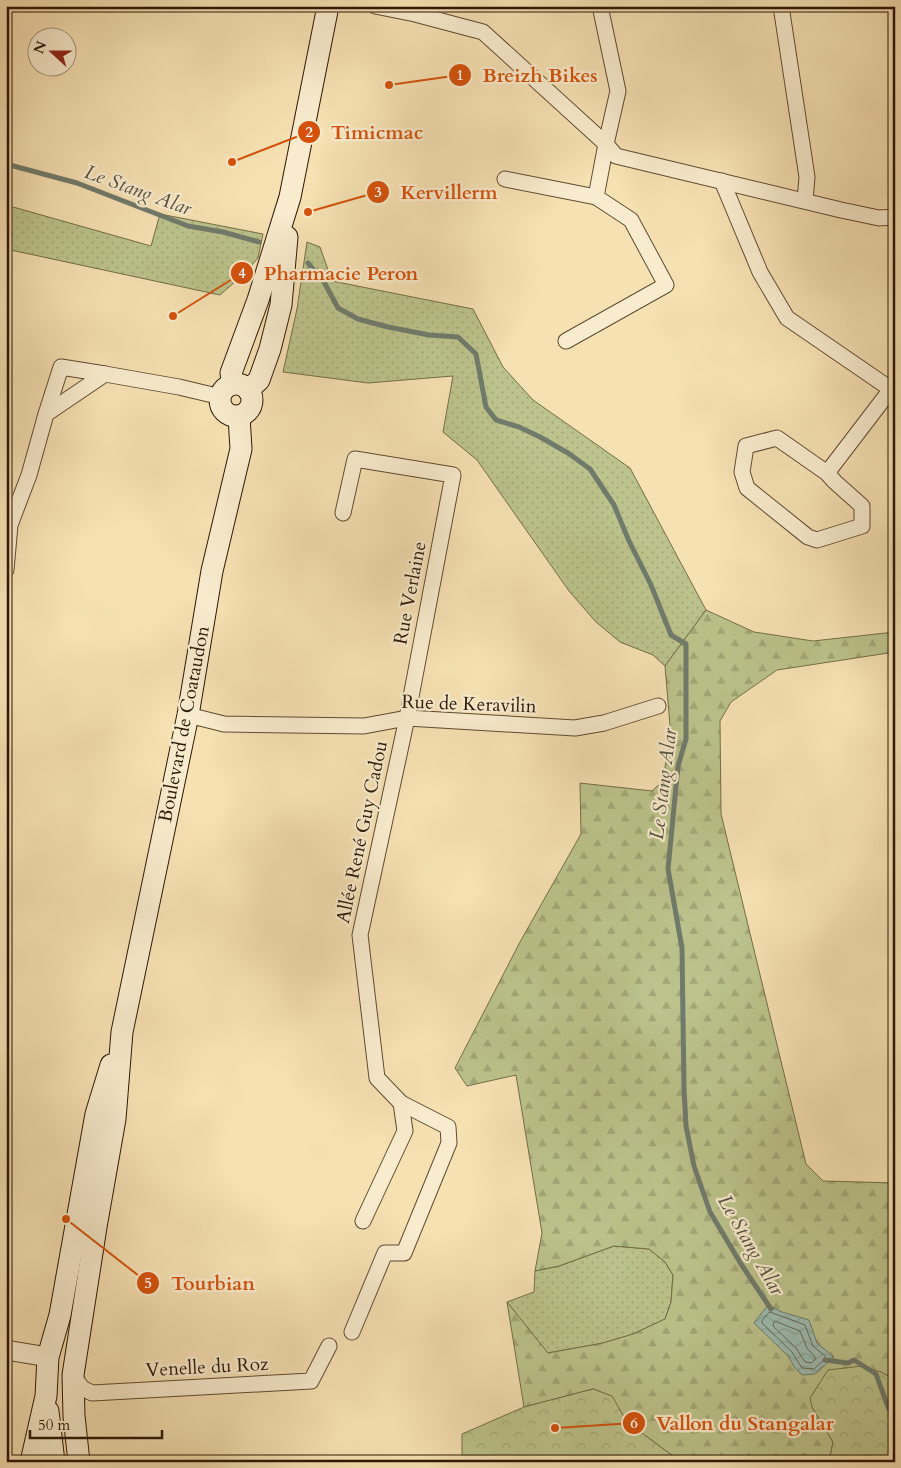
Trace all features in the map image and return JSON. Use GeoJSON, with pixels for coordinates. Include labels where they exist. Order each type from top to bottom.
{"type":"FeatureCollection","features":[{"type":"Feature","properties":{"kind":"main road","name":"Boulevard de Coataudon"},"geometry":{"type":"LineString","coordinates":[[234,390],[231,373],[258,300],[290,197],[328,6]]}},
{"type":"Feature","properties":{"kind":"main road","name":"Boulevard de Coataudon"},"geometry":{"type":"LineString","coordinates":[[234,390],[259,380],[270,349],[281,306],[290,197]]}},
{"type":"Feature","properties":{"kind":"main road","name":"Boulevard de Coataudon"},"geometry":{"type":"LineString","coordinates":[[46,1396],[48,1357],[60,1315],[96,1114],[122,1032],[188,715],[212,571],[241,449],[239,416],[246,413],[251,406],[252,397],[234,390]]}},
{"type":"Feature","properties":{"kind":"main road","name":"Boulevard de Coataudon"},"geometry":{"type":"LineString","coordinates":[[79,1462],[74,1416],[73,1375],[115,1119],[122,1032]]}},
{"type":"Feature","properties":{"kind":"main road"},"geometry":{"type":"LineString","coordinates":[[48,1357],[73,1375]]}},
{"type":"Feature","properties":{"kind":"main road"},"geometry":{"type":"LineString","coordinates":[[31,1462],[46,1396]]}},
{"type":"Feature","properties":{"kind":"main road"},"geometry":{"type":"LineString","coordinates":[[46,1396],[54,1462]]}},
{"type":"Feature","properties":{"kind":"street"},"geometry":{"type":"LineString","coordinates":[[374,6],[416,10],[484,32],[606,144],[616,156],[879,218],[895,217]]}},
{"type":"Feature","properties":{"kind":"street"},"geometry":{"type":"LineString","coordinates":[[596,197],[618,91],[600,6]]}},
{"type":"Feature","properties":{"kind":"street"},"geometry":{"type":"LineString","coordinates":[[781,6],[807,177],[804,201]]}},
{"type":"Feature","properties":{"kind":"street"},"geometry":{"type":"LineString","coordinates":[[505,180],[596,197],[631,220],[666,285],[566,340]]}},
{"type":"Feature","properties":{"kind":"street"},"geometry":{"type":"LineString","coordinates":[[722,181],[760,272],[787,318],[894,388],[827,473]]}},
{"type":"Feature","properties":{"kind":"street"},"geometry":{"type":"LineString","coordinates":[[6,570],[10,526],[29,475],[61,367],[179,387],[234,390]]}},
{"type":"Feature","properties":{"kind":"street"},"geometry":{"type":"LineString","coordinates":[[46,414],[105,374]]}},
{"type":"Feature","properties":{"kind":"street"},"geometry":{"type":"LineString","coordinates":[[777,438],[827,473],[862,506],[862,526],[818,540],[808,537],[747,488],[742,472],[746,446],[777,438]]}},
{"type":"Feature","properties":{"kind":"street","name":"Rue Verlaine"},"geometry":{"type":"LineString","coordinates":[[343,513],[355,459],[453,476],[407,718]]}},
{"type":"Feature","properties":{"kind":"street","name":"Rue de Keravilin"},"geometry":{"type":"LineString","coordinates":[[188,715],[224,724],[364,726],[407,718],[575,728],[604,723],[658,706]]}},
{"type":"Feature","properties":{"kind":"street","name":"Allée René Guy Cadou"},"geometry":{"type":"LineString","coordinates":[[352,1332],[385,1253],[404,1253],[450,1143],[448,1128],[401,1103],[378,1078],[360,934],[407,718]]}},
{"type":"Feature","properties":{"kind":"street"},"geometry":{"type":"LineString","coordinates":[[363,1221],[405,1130],[401,1103]]}},
{"type":"Feature","properties":{"kind":"street","name":"Venelle du Roz"},"geometry":{"type":"LineString","coordinates":[[73,1375],[82,1388],[92,1393],[311,1381],[329,1346]]}},
{"type":"Feature","properties":{"kind":"street"},"geometry":{"type":"LineString","coordinates":[[6,1350],[48,1357]]}},
{"type":"Feature","properties":{"kind":"green space"},"geometry":{"type":"Polygon","coordinates":[[[6,205],[151,246],[160,214],[263,234],[258,258],[245,273],[220,295],[6,249],[6,205]]]}},
{"type":"Feature","properties":{"kind":"green space"},"geometry":{"type":"Polygon","coordinates":[[[307,242],[320,247],[332,281],[473,309],[503,367],[533,400],[630,468],[706,610],[665,666],[653,655],[620,642],[596,622],[569,591],[477,460],[443,432],[453,376],[368,383],[283,372],[297,309],[307,242]]]}},
{"type":"Feature","properties":{"kind":"green space"},"geometry":{"type":"Polygon","coordinates":[[[706,610],[754,632],[813,641],[895,632],[895,652],[777,670],[731,702],[720,721],[721,814],[806,1164],[823,1181],[895,1183],[895,1380],[881,1372],[812,1407],[833,1442],[829,1462],[681,1462],[627,1422],[611,1396],[593,1389],[524,1407],[507,1302],[548,1353],[603,1343],[633,1334],[665,1319],[671,1302],[673,1275],[665,1262],[649,1249],[614,1246],[559,1266],[535,1271],[542,1233],[516,1075],[467,1086],[455,1068],[520,942],[581,834],[580,783],[652,791],[662,782],[671,737],[665,666],[706,610]]]}},
{"type":"Feature","properties":{"kind":"green space"},"geometry":{"type":"Polygon","coordinates":[[[614,1246],[649,1249],[665,1262],[673,1275],[671,1302],[665,1319],[633,1334],[604,1343],[547,1353],[507,1302],[534,1292],[535,1271],[559,1266],[614,1246]]]}},
{"type":"Feature","properties":{"kind":"green space"},"geometry":{"type":"Polygon","coordinates":[[[862,1366],[881,1372],[895,1380],[895,1462],[829,1462],[833,1442],[812,1407],[810,1398],[828,1370],[862,1366]]]}},
{"type":"Feature","properties":{"kind":"green space"},"geometry":{"type":"Polygon","coordinates":[[[593,1389],[612,1396],[627,1422],[681,1462],[462,1462],[462,1434],[524,1407],[593,1389]]]}},
{"type":"Feature","properties":{"kind":"water"},"geometry":{"type":"Polygon","coordinates":[[[768,1305],[782,1312],[809,1320],[817,1343],[833,1356],[832,1359],[815,1374],[802,1375],[788,1356],[754,1323],[768,1305]]]}},
{"type":"Feature","properties":{"kind":"waterway","name":"Le Stang Alar"},"geometry":{"type":"LineString","coordinates":[[6,164],[77,183],[188,226],[223,232],[259,242]]}},
{"type":"Feature","properties":{"kind":"waterway","name":"Le Stang Alar"},"geometry":{"type":"LineString","coordinates":[[308,263],[324,282],[338,308],[358,319],[429,335],[458,337],[476,354],[486,407],[496,420],[519,427],[540,437],[568,453],[590,469],[614,505],[651,585],[671,635],[686,644],[686,739],[678,766],[668,869],[682,948],[686,1126],[694,1166],[710,1212],[771,1309]]}},
{"type":"Feature","properties":{"kind":"waterway","name":"Le Stang Alar"},"geometry":{"type":"LineString","coordinates":[[825,1360],[848,1363],[854,1360],[876,1374],[888,1407],[895,1419]]}},
{"type":"Feature","properties":{"kind":"place","name":"Breizh Bikes"},"geometry":{"type":"Point","coordinates":[389,85]}},
{"type":"Feature","properties":{"kind":"place","name":"Timicmac"},"geometry":{"type":"Point","coordinates":[232,162]}},
{"type":"Feature","properties":{"kind":"place","name":"Kervillerm"},"geometry":{"type":"Point","coordinates":[308,212]}},
{"type":"Feature","properties":{"kind":"place","name":"Pharmacie Peron"},"geometry":{"type":"Point","coordinates":[173,316]}},
{"type":"Feature","properties":{"kind":"place","name":"Tourbian"},"geometry":{"type":"Point","coordinates":[66,1219]}},
{"type":"Feature","properties":{"kind":"place","name":"Vallon du Stangalar"},"geometry":{"type":"Point","coordinates":[555,1428]}}]}
